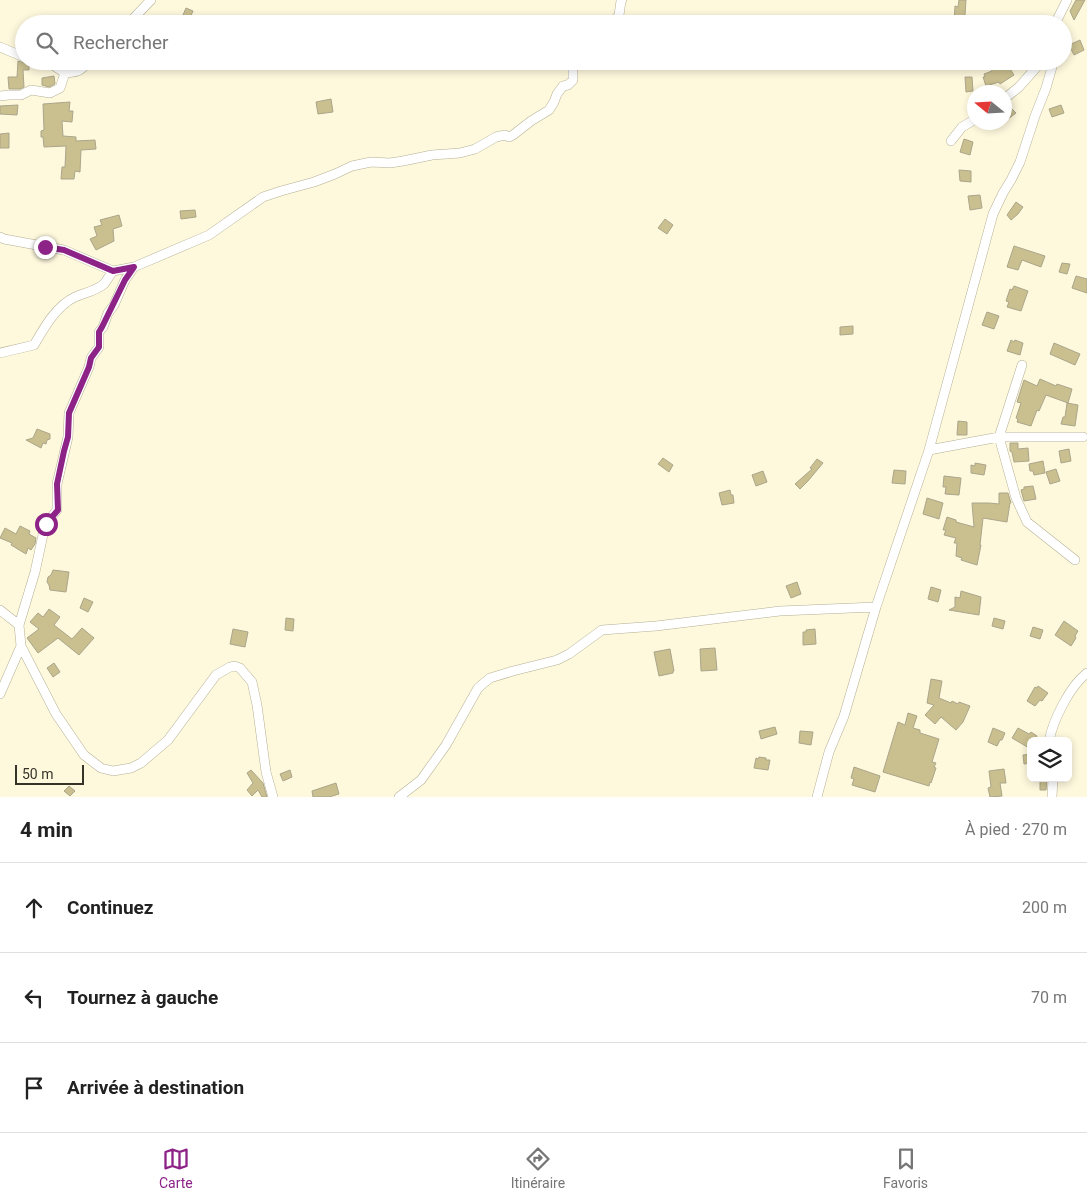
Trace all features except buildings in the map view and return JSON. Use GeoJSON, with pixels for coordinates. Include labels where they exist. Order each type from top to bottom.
{"type":"FeatureCollection","features":[{"type":"Feature","properties":{"kind":"street"},"geometry":{"type":"LineString","coordinates":[[137,15],[151,0]]}},
{"type":"Feature","properties":{"kind":"street"},"geometry":{"type":"LineString","coordinates":[[619,15],[620,1],[622,0]]}},
{"type":"Feature","properties":{"kind":"street"},"geometry":{"type":"LineString","coordinates":[[1060,15],[1068,0]]}},
{"type":"Feature","properties":{"kind":"street"},"geometry":{"type":"LineString","coordinates":[[0,48],[15,53]]}},
{"type":"Feature","properties":{"kind":"street"},"geometry":{"type":"LineString","coordinates":[[60,70],[65,73],[79,70]]}},
{"type":"Feature","properties":{"kind":"street"},"geometry":{"type":"LineString","coordinates":[[0,237],[64,250],[113,271],[134,267],[209,235],[262,197],[314,182],[352,166],[370,162],[390,163],[432,155],[460,153],[476,149],[496,137],[505,135],[509,137],[549,110],[563,86],[573,80],[573,70]]}},
{"type":"Feature","properties":{"kind":"street"},"geometry":{"type":"LineString","coordinates":[[1012,92],[1034,70]]}},
{"type":"Feature","properties":{"kind":"street"},"geometry":{"type":"LineString","coordinates":[[817,797],[829,752],[844,716],[876,607],[929,450],[993,214],[1020,162],[1051,70]]}},
{"type":"Feature","properties":{"kind":"street"},"geometry":{"type":"LineString","coordinates":[[0,96],[20,95],[31,90],[50,93],[60,88],[65,73]]}},
{"type":"Feature","properties":{"kind":"street"},"geometry":{"type":"LineString","coordinates":[[951,141],[962,127],[967,124]]}},
{"type":"Feature","properties":{"kind":"street"},"geometry":{"type":"LineString","coordinates":[[134,267],[125,280],[99,332],[99,347],[91,358],[69,413],[68,437],[57,484],[58,510],[46,524],[44,530],[19,625],[21,646],[56,714],[84,755],[101,768],[113,771],[131,768],[141,762],[168,740],[216,674],[230,666],[240,668],[252,682],[266,772],[273,797]]}},
{"type":"Feature","properties":{"kind":"street"},"geometry":{"type":"LineString","coordinates":[[0,353],[34,345],[57,311],[74,298],[103,284],[113,271]]}},
{"type":"Feature","properties":{"kind":"street"},"geometry":{"type":"LineString","coordinates":[[1022,365],[999,438],[1016,498],[1027,522],[1075,560]]}},
{"type":"Feature","properties":{"kind":"street"},"geometry":{"type":"LineString","coordinates":[[929,450],[999,438],[1083,437]]}},
{"type":"Feature","properties":{"kind":"street"},"geometry":{"type":"LineString","coordinates":[[399,797],[420,780],[446,745],[478,688],[490,678],[557,660],[569,654],[602,630],[656,626],[780,611],[876,607]]}},
{"type":"Feature","properties":{"kind":"street"},"geometry":{"type":"LineString","coordinates":[[0,610],[19,625]]}},
{"type":"Feature","properties":{"kind":"street"},"geometry":{"type":"LineString","coordinates":[[0,694],[21,646]]}},
{"type":"Feature","properties":{"kind":"street"},"geometry":{"type":"LineString","coordinates":[[1050,737],[1055,720],[1072,689],[1087,672]]}},
{"type":"Feature","properties":{"kind":"street"},"geometry":{"type":"LineString","coordinates":[[1052,797],[1053,782]]}},
{"type":"Feature","properties":{"kind":"route"},"geometry":{"type":"LineString","coordinates":[[45,247],[64,250],[113,271],[134,267],[125,280],[99,332],[99,347],[91,358],[69,413],[68,437],[57,484],[58,510],[46,524]]}}]}
